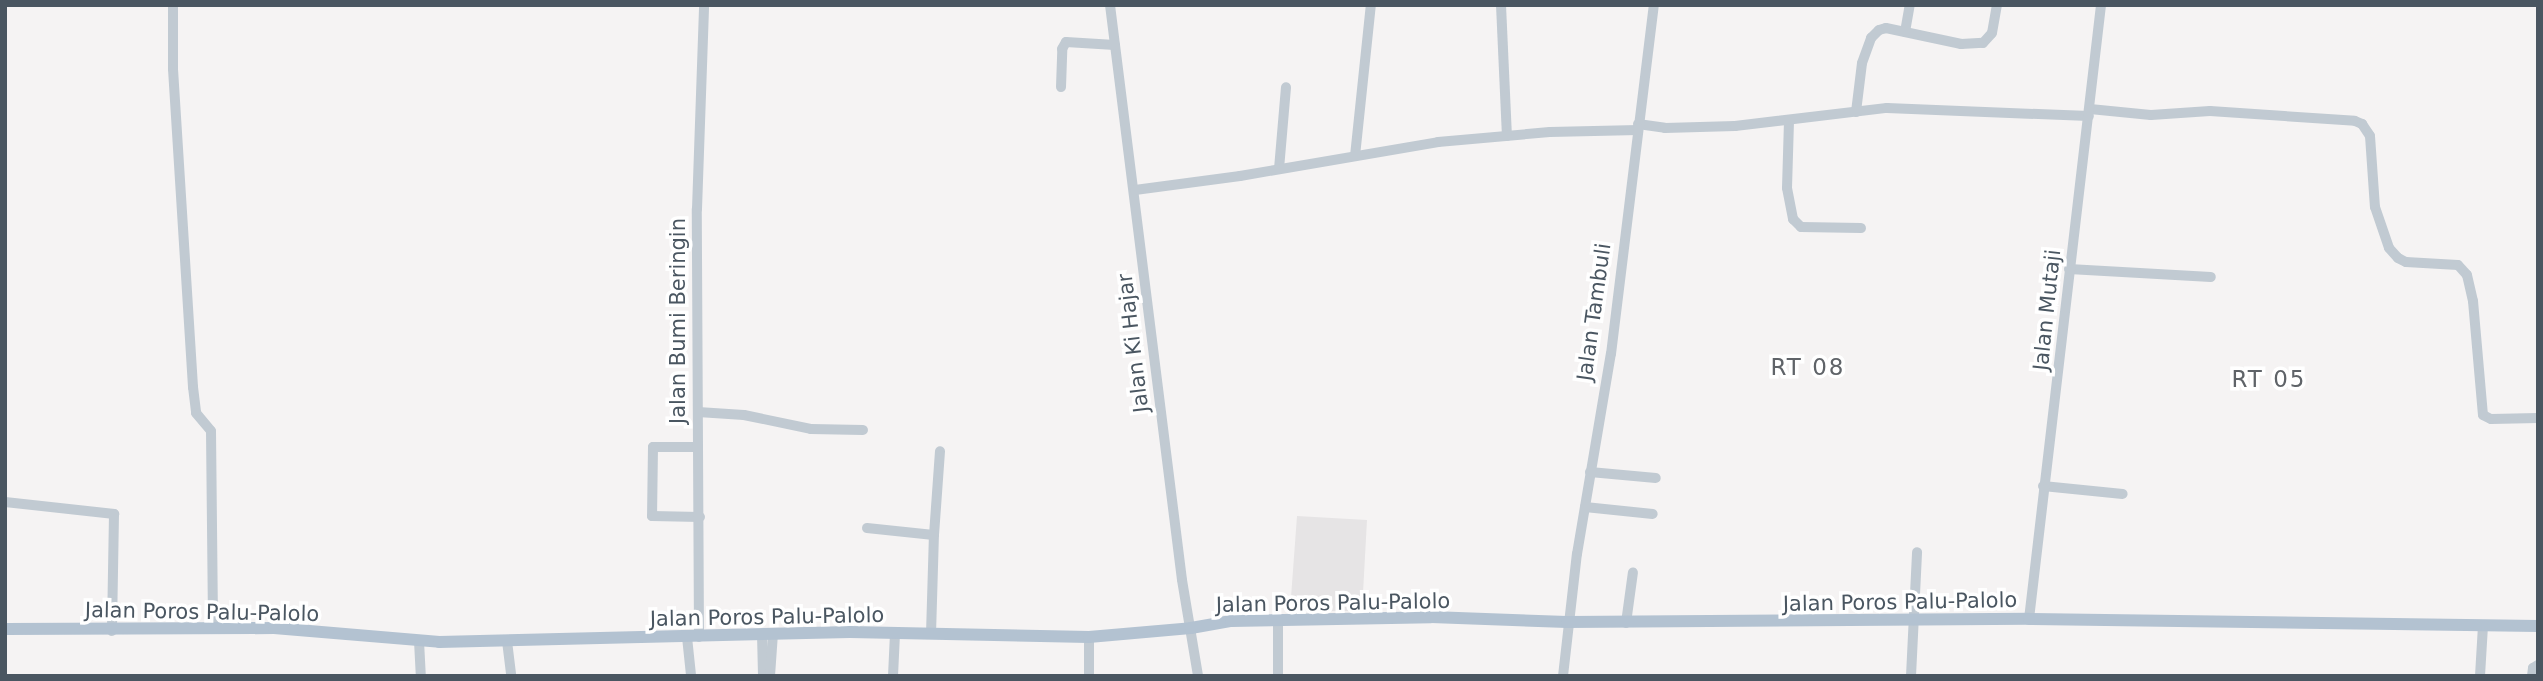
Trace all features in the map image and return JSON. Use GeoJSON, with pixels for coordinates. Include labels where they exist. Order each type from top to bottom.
{"type":"FeatureCollection","features":[{"type":"Feature","properties":{"kind":"main road","name":"Jalan Poros Palu-Palolo"},"geometry":{"type":"LineString","coordinates":[[5,629],[112,631],[274,628],[419,641],[507,641],[768,634],[1089,636],[1191,628],[1231,621],[1431,617],[1567,622],[2029,619],[2538,626]]}},
{"type":"Feature","properties":{"kind":"street"},"geometry":{"type":"LineString","coordinates":[[173,5],[173,69],[193,387],[196,413],[211,430],[213,629]]}},
{"type":"Feature","properties":{"kind":"street","name":"Jalan Bumi Beringin"},"geometry":{"type":"LineString","coordinates":[[691,676],[700,517],[697,209],[704,5]]}},
{"type":"Feature","properties":{"kind":"street","name":"Jalan Ki Hajar"},"geometry":{"type":"LineString","coordinates":[[1110,5],[1182,580],[1198,676]]}},
{"type":"Feature","properties":{"kind":"street"},"geometry":{"type":"LineString","coordinates":[[1354,156],[1371,5]]}},
{"type":"Feature","properties":{"kind":"street"},"geometry":{"type":"LineString","coordinates":[[1501,5],[1507,136]]}},
{"type":"Feature","properties":{"kind":"street","name":"Jalan Tambuli"},"geometry":{"type":"LineString","coordinates":[[1563,676],[1567,622],[1611,354],[1654,5]]}},
{"type":"Feature","properties":{"kind":"street"},"geometry":{"type":"LineString","coordinates":[[1905,32],[1910,5]]}},
{"type":"Feature","properties":{"kind":"street"},"geometry":{"type":"LineString","coordinates":[[1856,111],[1860,70],[1871,38],[1879,30],[1886,28],[1961,44],[1983,43],[1992,33],[1997,5]]}},
{"type":"Feature","properties":{"kind":"street","name":"Jalan Mutaji"},"geometry":{"type":"LineString","coordinates":[[2029,619],[2101,5]]}},
{"type":"Feature","properties":{"kind":"street"},"geometry":{"type":"LineString","coordinates":[[1061,87],[1062,49],[1066,42],[1115,45]]}},
{"type":"Feature","properties":{"kind":"street"},"geometry":{"type":"LineString","coordinates":[[1279,169],[1286,87]]}},
{"type":"Feature","properties":{"kind":"street"},"geometry":{"type":"LineString","coordinates":[[1135,190],[1438,142],[1638,127],[1703,128],[1788,121],[1887,108],[2151,115],[2210,111],[2355,121],[2367,129],[2380,229],[2398,258],[2415,263],[2450,264],[2465,270],[2473,301],[2483,415],[2491,419],[2538,418]]}},
{"type":"Feature","properties":{"kind":"street"},"geometry":{"type":"LineString","coordinates":[[1788,121],[1787,188],[1793,219],[1801,227],[1861,228]]}},
{"type":"Feature","properties":{"kind":"street"},"geometry":{"type":"LineString","coordinates":[[2069,269],[2211,277]]}},
{"type":"Feature","properties":{"kind":"street"},"geometry":{"type":"LineString","coordinates":[[698,412],[744,415],[811,429],[863,430]]}},
{"type":"Feature","properties":{"kind":"street"},"geometry":{"type":"LineString","coordinates":[[698,447],[653,447],[652,516],[700,517]]}},
{"type":"Feature","properties":{"kind":"street"},"geometry":{"type":"LineString","coordinates":[[932,634],[934,535],[940,450]]}},
{"type":"Feature","properties":{"kind":"street"},"geometry":{"type":"LineString","coordinates":[[1590,472],[1657,478]]}},
{"type":"Feature","properties":{"kind":"street"},"geometry":{"type":"LineString","coordinates":[[2043,486],[2123,494]]}},
{"type":"Feature","properties":{"kind":"street"},"geometry":{"type":"LineString","coordinates":[[5,502],[114,514],[112,631]]}},
{"type":"Feature","properties":{"kind":"street"},"geometry":{"type":"LineString","coordinates":[[1585,507],[1653,514]]}},
{"type":"Feature","properties":{"kind":"street"},"geometry":{"type":"LineString","coordinates":[[867,528],[934,535]]}},
{"type":"Feature","properties":{"kind":"street"},"geometry":{"type":"LineString","coordinates":[[1911,676],[1916,621],[1917,552]]}},
{"type":"Feature","properties":{"kind":"street"},"geometry":{"type":"LineString","coordinates":[[1626,622],[1633,572]]}},
{"type":"Feature","properties":{"kind":"street"},"geometry":{"type":"LineString","coordinates":[[1278,620],[1278,676]]}},
{"type":"Feature","properties":{"kind":"street"},"geometry":{"type":"LineString","coordinates":[[2480,676],[2483,625]]}},
{"type":"Feature","properties":{"kind":"street"},"geometry":{"type":"LineString","coordinates":[[763,676],[768,634]]}},
{"type":"Feature","properties":{"kind":"street"},"geometry":{"type":"LineString","coordinates":[[768,634],[771,676]]}},
{"type":"Feature","properties":{"kind":"street"},"geometry":{"type":"LineString","coordinates":[[894,676],[895,634]]}},
{"type":"Feature","properties":{"kind":"street"},"geometry":{"type":"LineString","coordinates":[[1089,636],[1089,676]]}},
{"type":"Feature","properties":{"kind":"street"},"geometry":{"type":"LineString","coordinates":[[419,641],[421,676]]}},
{"type":"Feature","properties":{"kind":"street"},"geometry":{"type":"LineString","coordinates":[[507,641],[511,676]]}},
{"type":"Feature","properties":{"kind":"street"},"geometry":{"type":"LineString","coordinates":[[2532,676],[2533,668],[2538,665]]}},
{"type":"Feature","properties":{"kind":"shaded area"},"geometry":{"type":"Polygon","coordinates":[[[1297,516],[1367,520],[1362,611],[1290,611],[1297,516]]]}},
{"type":"Feature","properties":{"kind":"district","name":"RT 08"},"geometry":{"type":"Point","coordinates":[1808,367]}},
{"type":"Feature","properties":{"kind":"district","name":"RT 05"},"geometry":{"type":"Point","coordinates":[2269,379]}}]}
